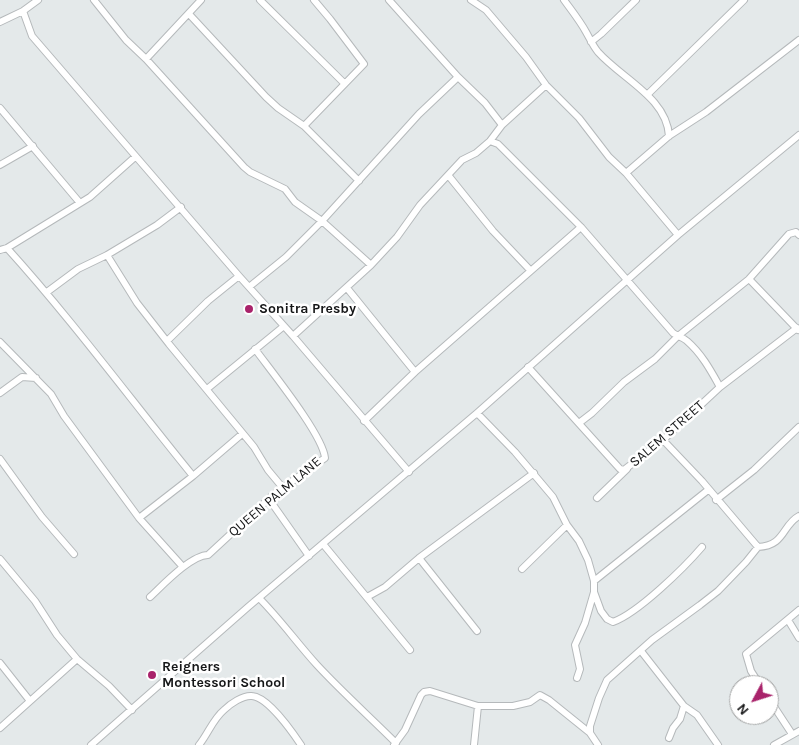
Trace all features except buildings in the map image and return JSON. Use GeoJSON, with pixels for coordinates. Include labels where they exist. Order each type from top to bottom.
{"type":"FeatureCollection","features":[{"type":"Feature","properties":{"kind":"street"},"geometry":{"type":"LineString","coordinates":[[0,22],[23,11],[38,0]]}},
{"type":"Feature","properties":{"kind":"street"},"geometry":{"type":"LineString","coordinates":[[94,0],[126,40],[146,59],[196,116],[250,172],[285,189],[295,202],[322,221],[370,265]]}},
{"type":"Feature","properties":{"kind":"street"},"geometry":{"type":"LineString","coordinates":[[146,59],[201,0]]}},
{"type":"Feature","properties":{"kind":"street"},"geometry":{"type":"LineString","coordinates":[[260,0],[344,83]]}},
{"type":"Feature","properties":{"kind":"street"},"geometry":{"type":"LineString","coordinates":[[304,126],[364,64],[314,0]]}},
{"type":"Feature","properties":{"kind":"street"},"geometry":{"type":"LineString","coordinates":[[389,0],[458,77],[485,103],[502,124]]}},
{"type":"Feature","properties":{"kind":"street"},"geometry":{"type":"LineString","coordinates":[[471,0],[486,10],[526,57],[546,85],[579,118],[610,157],[626,173],[678,235]]}},
{"type":"Feature","properties":{"kind":"street"},"geometry":{"type":"LineString","coordinates":[[564,0],[591,42],[607,61],[638,88],[648,94],[666,121],[669,136]]}},
{"type":"Feature","properties":{"kind":"street"},"geometry":{"type":"LineString","coordinates":[[591,42],[602,34],[636,0]]}},
{"type":"Feature","properties":{"kind":"street"},"geometry":{"type":"LineString","coordinates":[[648,94],[744,0]]}},
{"type":"Feature","properties":{"kind":"street"},"geometry":{"type":"LineString","coordinates":[[23,11],[32,36],[409,472]]}},
{"type":"Feature","properties":{"kind":"street"},"geometry":{"type":"LineString","coordinates":[[189,14],[266,97],[304,126],[359,181]]}},
{"type":"Feature","properties":{"kind":"street"},"geometry":{"type":"LineString","coordinates":[[626,173],[669,136],[706,112],[799,40]]}},
{"type":"Feature","properties":{"kind":"street"},"geometry":{"type":"LineString","coordinates":[[249,287],[286,257],[322,221],[419,114],[458,77]]}},
{"type":"Feature","properties":{"kind":"street"},"geometry":{"type":"LineString","coordinates":[[293,336],[347,288],[397,237],[420,205],[462,160],[490,141],[502,124],[546,85]]}},
{"type":"Feature","properties":{"kind":"street"},"geometry":{"type":"LineString","coordinates":[[0,108],[80,203]]}},
{"type":"Feature","properties":{"kind":"street"},"geometry":{"type":"LineString","coordinates":[[91,745],[259,598],[409,472],[678,235],[799,135]]}},
{"type":"Feature","properties":{"kind":"street"},"geometry":{"type":"LineString","coordinates":[[490,141],[498,144],[581,227],[663,323],[678,336],[685,339],[699,354],[711,370],[720,387]]}},
{"type":"Feature","properties":{"kind":"street"},"geometry":{"type":"LineString","coordinates":[[0,165],[33,146]]}},
{"type":"Feature","properties":{"kind":"street"},"geometry":{"type":"LineString","coordinates":[[135,157],[80,203],[3,249],[47,292],[71,325],[95,351],[193,476]]}},
{"type":"Feature","properties":{"kind":"street"},"geometry":{"type":"LineString","coordinates":[[448,175],[492,231],[530,270]]}},
{"type":"Feature","properties":{"kind":"street"},"geometry":{"type":"LineString","coordinates":[[47,292],[78,269],[107,255],[157,225],[181,207]]}},
{"type":"Feature","properties":{"kind":"street"},"geometry":{"type":"LineString","coordinates":[[364,421],[415,372],[581,227]]}},
{"type":"Feature","properties":{"kind":"street"},"geometry":{"type":"LineString","coordinates":[[579,423],[678,336],[750,279],[789,234],[796,232],[799,235]]}},
{"type":"Feature","properties":{"kind":"street"},"geometry":{"type":"LineString","coordinates":[[107,255],[138,303],[254,447],[268,470],[283,488]]}},
{"type":"Feature","properties":{"kind":"street"},"geometry":{"type":"LineString","coordinates":[[167,341],[202,306],[239,276]]}},
{"type":"Feature","properties":{"kind":"street"},"geometry":{"type":"LineString","coordinates":[[750,279],[798,330]]}},
{"type":"Feature","properties":{"kind":"street"},"geometry":{"type":"LineString","coordinates":[[347,288],[415,372]]}},
{"type":"Feature","properties":{"kind":"street"},"geometry":{"type":"LineString","coordinates":[[207,389],[284,326]]}},
{"type":"Feature","properties":{"kind":"street","name":"SALEM STREET"},"geometry":{"type":"LineString","coordinates":[[528,368],[620,469],[624,470],[663,440],[720,387],[798,330]]}},
{"type":"Feature","properties":{"kind":"street"},"geometry":{"type":"LineString","coordinates":[[0,342],[51,394],[64,416],[139,518],[183,567]]}},
{"type":"Feature","properties":{"kind":"street","name":"QUEEN PALM LANE"},"geometry":{"type":"LineString","coordinates":[[150,597],[183,567],[203,555],[208,555],[269,499],[325,458],[325,454],[314,432],[298,407],[255,349]]}},
{"type":"Feature","properties":{"kind":"street"},"geometry":{"type":"LineString","coordinates":[[22,364],[22,378]]}},
{"type":"Feature","properties":{"kind":"street"},"geometry":{"type":"LineString","coordinates":[[0,394],[22,378],[36,378]]}},
{"type":"Feature","properties":{"kind":"street"},"geometry":{"type":"LineString","coordinates":[[478,412],[534,473],[553,497],[588,560],[594,581],[594,592],[575,645],[580,669],[577,678]]}},
{"type":"Feature","properties":{"kind":"street"},"geometry":{"type":"LineString","coordinates":[[716,500],[754,470],[799,426]]}},
{"type":"Feature","properties":{"kind":"street"},"geometry":{"type":"LineString","coordinates":[[139,518],[193,476],[242,434]]}},
{"type":"Feature","properties":{"kind":"street"},"geometry":{"type":"LineString","coordinates":[[663,440],[758,547]]}},
{"type":"Feature","properties":{"kind":"street"},"geometry":{"type":"LineString","coordinates":[[0,459],[42,517],[74,554]]}},
{"type":"Feature","properties":{"kind":"street"},"geometry":{"type":"LineString","coordinates":[[597,498],[628,468]]}},
{"type":"Feature","properties":{"kind":"street"},"geometry":{"type":"LineString","coordinates":[[367,598],[385,587],[419,558],[534,473]]}},
{"type":"Feature","properties":{"kind":"street"},"geometry":{"type":"LineString","coordinates":[[594,581],[708,490]]}},
{"type":"Feature","properties":{"kind":"street"},"geometry":{"type":"LineString","coordinates":[[269,499],[309,556]]}},
{"type":"Feature","properties":{"kind":"street"},"geometry":{"type":"LineString","coordinates":[[590,733],[590,726],[607,680],[652,640],[700,606],[746,562],[758,547],[780,539],[794,518],[799,516]]}},
{"type":"Feature","properties":{"kind":"street"},"geometry":{"type":"LineString","coordinates":[[522,569],[567,525]]}},
{"type":"Feature","properties":{"kind":"street"},"geometry":{"type":"LineString","coordinates":[[323,544],[410,650]]}},
{"type":"Feature","properties":{"kind":"street"},"geometry":{"type":"LineString","coordinates":[[594,592],[601,611],[613,622],[636,608],[673,578],[702,547]]}},
{"type":"Feature","properties":{"kind":"street"},"geometry":{"type":"LineString","coordinates":[[419,558],[477,631]]}},
{"type":"Feature","properties":{"kind":"street"},"geometry":{"type":"LineString","coordinates":[[0,559],[36,601],[57,635],[77,659],[109,686],[132,710]]}},
{"type":"Feature","properties":{"kind":"street"},"geometry":{"type":"LineString","coordinates":[[259,598],[318,666],[395,744],[405,730],[418,700],[424,692],[430,691],[478,706],[512,706],[530,702],[540,696],[549,700],[590,733],[598,745]]}},
{"type":"Feature","properties":{"kind":"street"},"geometry":{"type":"LineString","coordinates":[[753,675],[746,654],[799,610]]}},
{"type":"Feature","properties":{"kind":"street"},"geometry":{"type":"LineString","coordinates":[[788,620],[799,638]]}},
{"type":"Feature","properties":{"kind":"street"},"geometry":{"type":"LineString","coordinates":[[641,651],[684,706],[697,715],[718,745]]}},
{"type":"Feature","properties":{"kind":"street"},"geometry":{"type":"LineString","coordinates":[[0,728],[77,659]]}},
{"type":"Feature","properties":{"kind":"street"},"geometry":{"type":"LineString","coordinates":[[0,663],[30,701]]}},
{"type":"Feature","properties":{"kind":"street"},"geometry":{"type":"LineString","coordinates":[[201,744],[223,710],[239,700],[251,696],[260,699],[282,718],[301,745]]}},
{"type":"Feature","properties":{"kind":"street"},"geometry":{"type":"LineString","coordinates":[[474,745],[478,706]]}},
{"type":"Feature","properties":{"kind":"street"},"geometry":{"type":"LineString","coordinates":[[669,738],[673,728],[680,719],[684,706]]}},
{"type":"Feature","properties":{"kind":"street"},"geometry":{"type":"LineString","coordinates":[[779,714],[792,734]]}},
{"type":"Feature","properties":{"kind":"street"},"geometry":{"type":"LineString","coordinates":[[774,745],[799,731]]}},
{"type":"Feature","properties":{"kind":"place","name":"Sonitra Presby"},"geometry":{"type":"Point","coordinates":[249,309]}},
{"type":"Feature","properties":{"kind":"place","name":"Reigners Montessori School"},"geometry":{"type":"Point","coordinates":[152,675]}}]}
